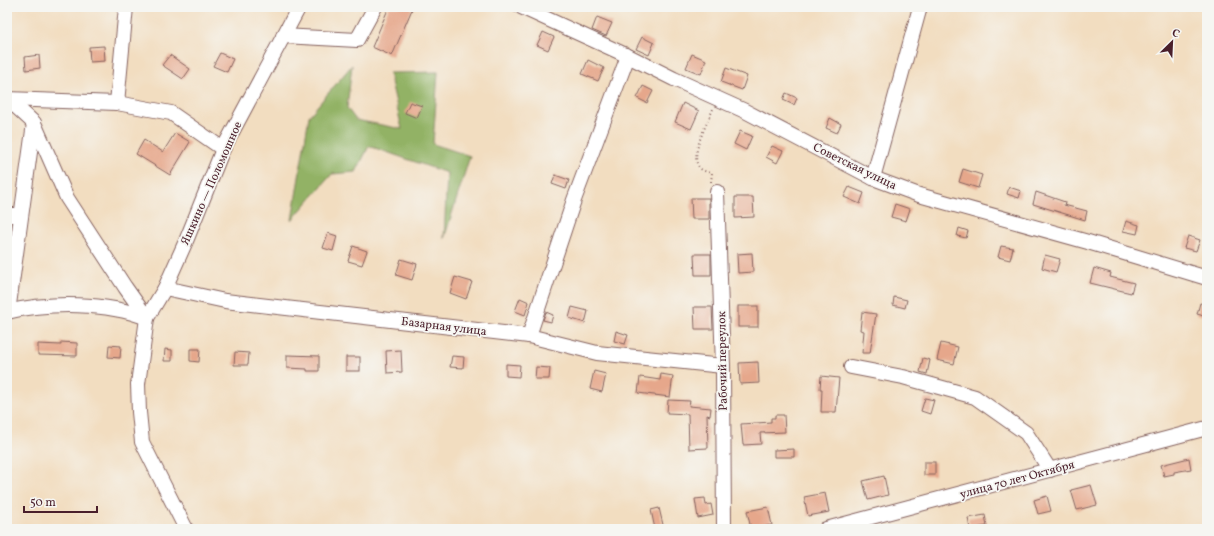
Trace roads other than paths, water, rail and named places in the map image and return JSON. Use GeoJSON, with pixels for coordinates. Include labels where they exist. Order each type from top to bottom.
{"type":"FeatureCollection","features":[{"type":"Feature","properties":{"kind":"street"},"geometry":{"type":"LineString","coordinates":[[117,103],[126,7]]}},
{"type":"Feature","properties":{"kind":"street","name":"Яшкино — Поломошное"},"geometry":{"type":"LineString","coordinates":[[147,318],[164,288],[186,241],[223,149],[299,7]]}},
{"type":"Feature","properties":{"kind":"street"},"geometry":{"type":"LineString","coordinates":[[283,36],[357,40],[375,7]]}},
{"type":"Feature","properties":{"kind":"street","name":"Советская улица"},"geometry":{"type":"LineString","coordinates":[[521,7],[746,112],[873,178],[919,195],[1088,242],[1207,278]]}},
{"type":"Feature","properties":{"kind":"street"},"geometry":{"type":"LineString","coordinates":[[873,178],[920,7]]}},
{"type":"Feature","properties":{"kind":"street"},"geometry":{"type":"LineString","coordinates":[[529,336],[574,200],[628,56]]}},
{"type":"Feature","properties":{"kind":"street"},"geometry":{"type":"LineString","coordinates":[[8,99],[117,103],[171,113],[223,149]]}},
{"type":"Feature","properties":{"kind":"street"},"geometry":{"type":"LineString","coordinates":[[8,99],[34,122],[68,198],[125,287],[147,318],[138,384],[142,442],[186,529]]}},
{"type":"Feature","properties":{"kind":"street"},"geometry":{"type":"LineString","coordinates":[[34,122],[7,312],[40,307],[73,305],[136,313],[147,318]]}},
{"type":"Feature","properties":{"kind":"street","name":"Рабочий переулок"},"geometry":{"type":"LineString","coordinates":[[717,192],[723,366],[724,529]]}},
{"type":"Feature","properties":{"kind":"street"},"geometry":{"type":"LineString","coordinates":[[7,215],[21,215]]}},
{"type":"Feature","properties":{"kind":"street","name":"Базарная улица"},"geometry":{"type":"LineString","coordinates":[[164,288],[225,301],[529,336],[597,353],[723,366]]}},
{"type":"Feature","properties":{"kind":"street"},"geometry":{"type":"LineString","coordinates":[[851,368],[903,377],[975,397],[1026,433],[1050,470]]}},
{"type":"Feature","properties":{"kind":"street","name":"улица 70 лет Октября"},"geometry":{"type":"LineString","coordinates":[[826,529],[1207,428]]}}]}
